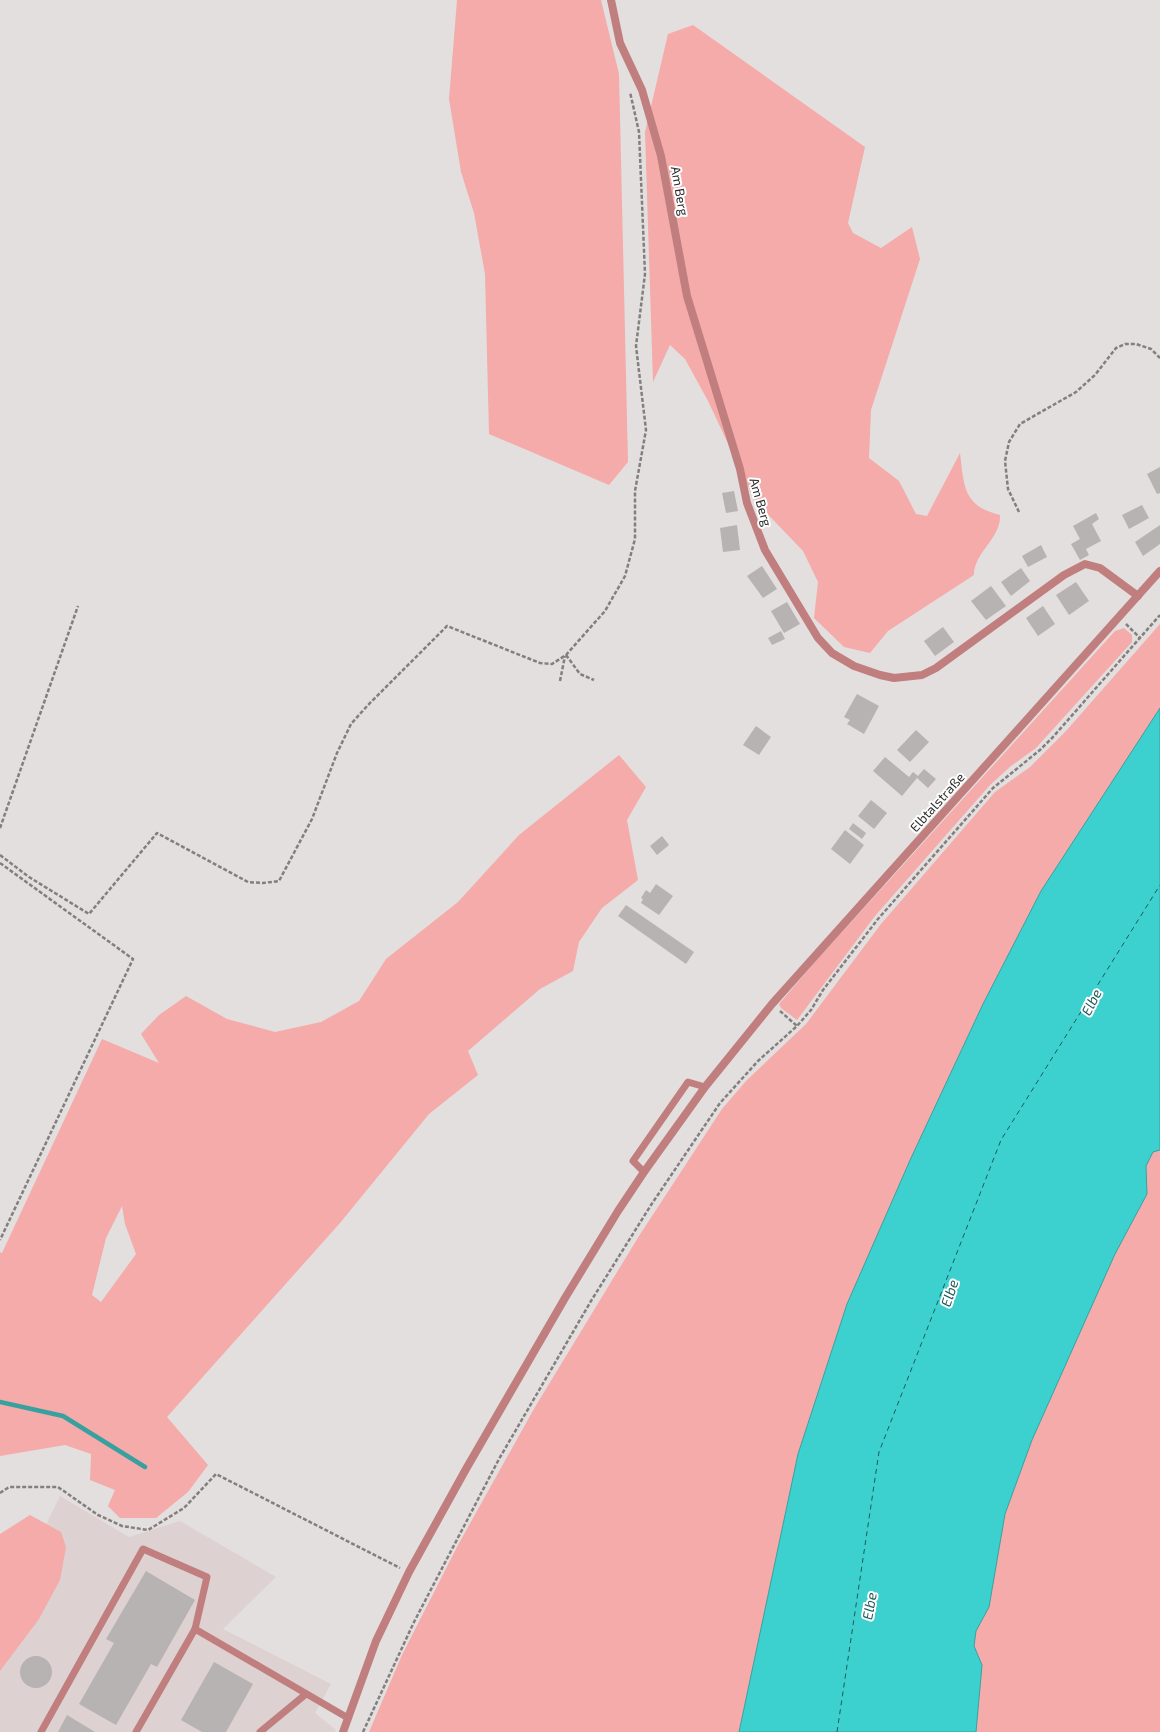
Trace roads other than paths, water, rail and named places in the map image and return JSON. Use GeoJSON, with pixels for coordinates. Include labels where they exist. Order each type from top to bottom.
{"type":"FeatureCollection","features":[{"type":"Feature","properties":{"kind":"street","name":"Am Berg"},"geometry":{"type":"LineString","coordinates":[[611,0],[620,43],[642,90],[661,156],[687,296],[740,469],[747,503],[765,550],[818,638],[832,653],[854,666],[894,678],[908,677],[922,675],[936,668],[1064,575],[1085,564],[1100,568],[1138,596]]}},
{"type":"Feature","properties":{"kind":"street","name":"Elbtalstraße"},"geometry":{"type":"LineString","coordinates":[[343,1732],[376,1641],[409,1572],[466,1468],[565,1298],[618,1211],[644,1172],[734,1050],[772,1004],[1160,571]]}},
{"type":"Feature","properties":{"kind":"lane"},"geometry":{"type":"LineString","coordinates":[[644,1172],[632,1162],[688,1082],[706,1087]]}},
{"type":"Feature","properties":{"kind":"lane"},"geometry":{"type":"LineString","coordinates":[[41,1732],[143,1549],[207,1577],[195,1629],[136,1732]]}},
{"type":"Feature","properties":{"kind":"lane"},"geometry":{"type":"LineString","coordinates":[[195,1629],[348,1718]]}},
{"type":"Feature","properties":{"kind":"lane"},"geometry":{"type":"LineString","coordinates":[[260,1732],[306,1694]]}},
{"type":"Feature","properties":{"kind":"water","name":"Elbe"},"geometry":{"type":"Polygon","coordinates":[[[1160,708],[1160,1150],[1153,1152],[1146,1166],[1147,1194],[1115,1254],[1032,1440],[1005,1514],[989,1607],[976,1631],[974,1646],[982,1665],[976,1732],[739,1732],[798,1454],[847,1304],[911,1158],[983,1004],[1041,891],[1160,708]]]}},
{"type":"Feature","properties":{"kind":"waterway"},"geometry":{"type":"LineString","coordinates":[[0,1402],[63,1416],[145,1467]]}}]}
